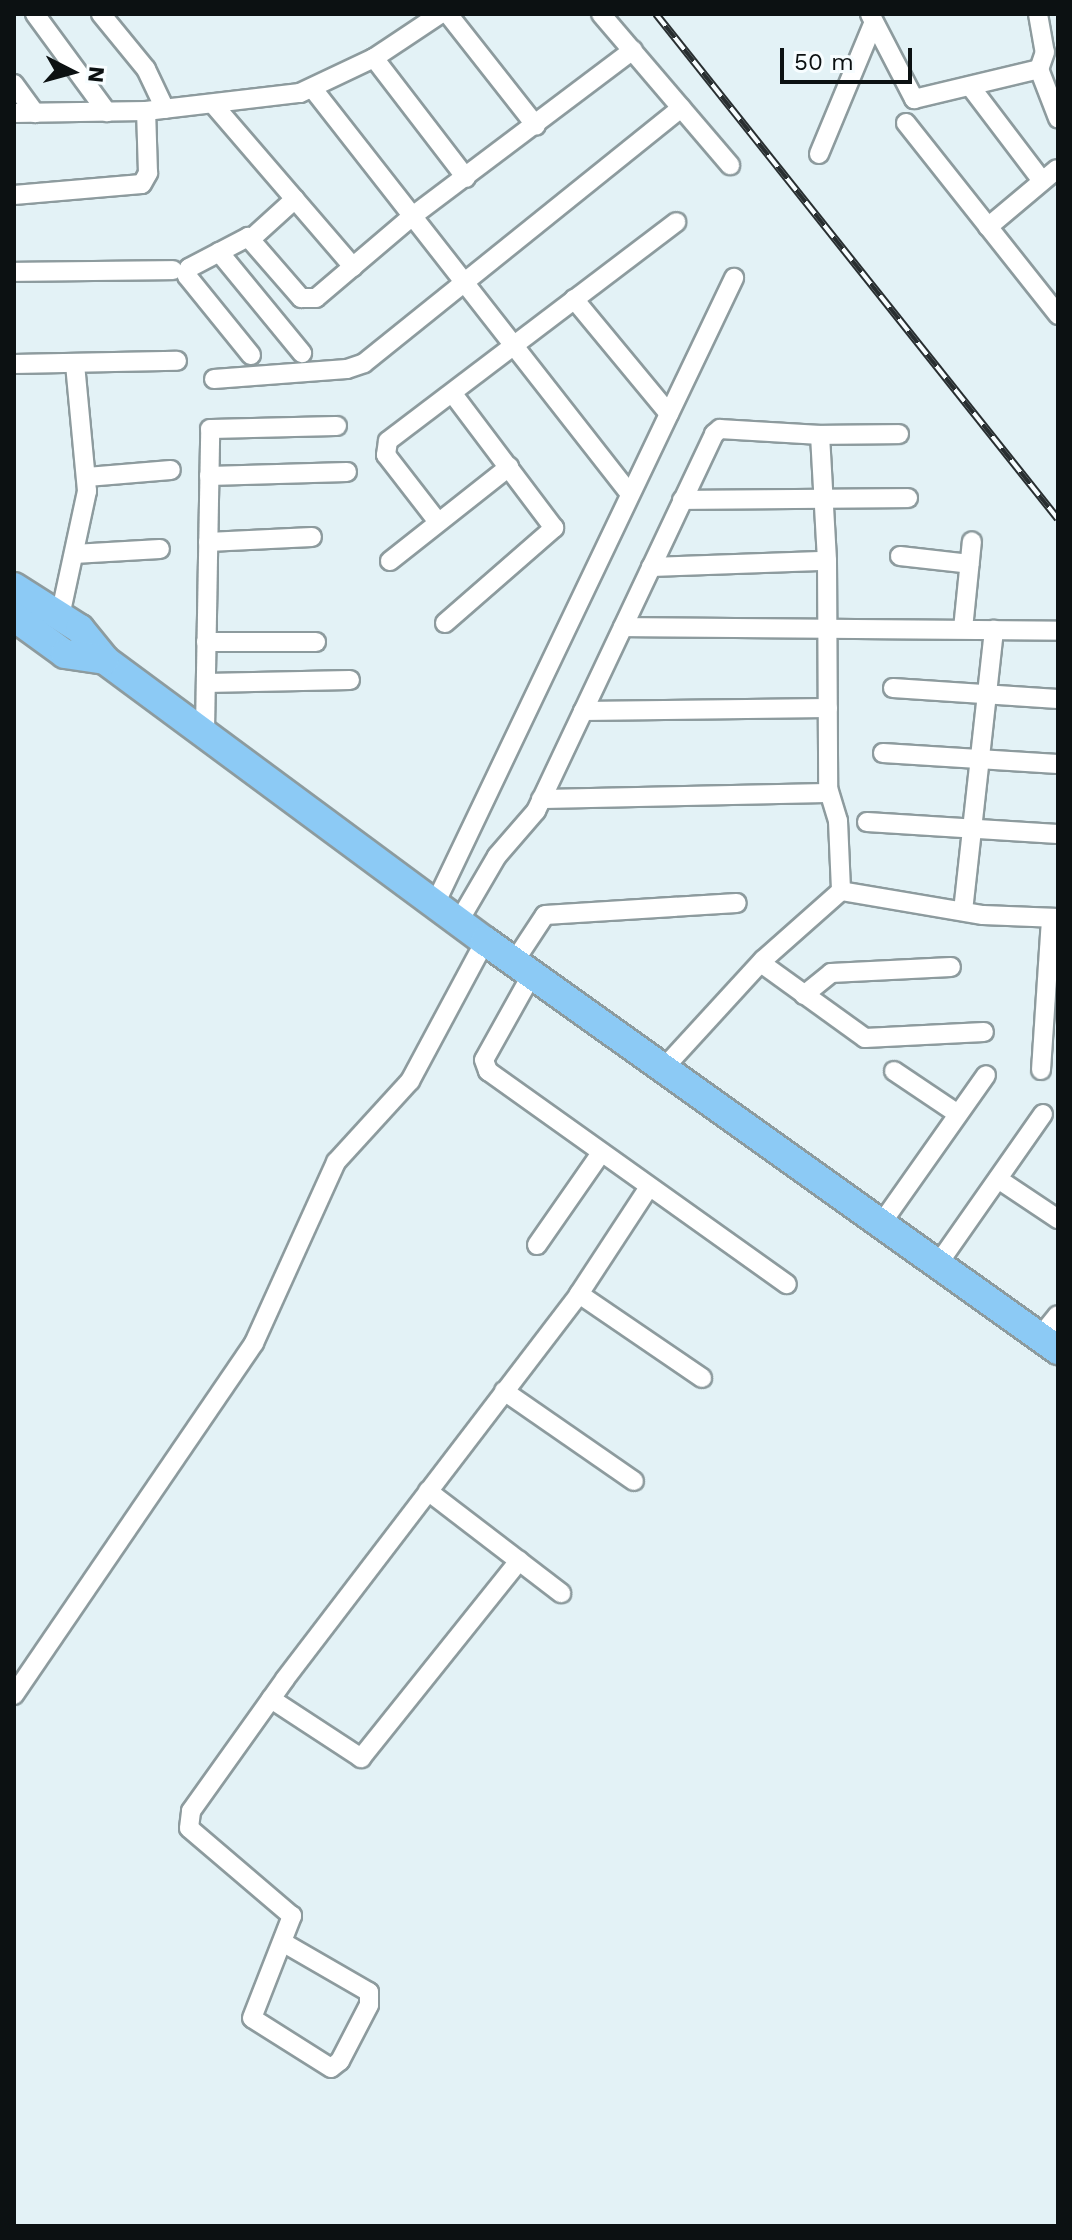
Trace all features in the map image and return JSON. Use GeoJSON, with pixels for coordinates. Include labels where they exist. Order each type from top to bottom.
{"type":"FeatureCollection","features":[{"type":"Feature","properties":{"kind":"main road"},"geometry":{"type":"LineString","coordinates":[[14,587],[80,629],[105,660],[205,730],[485,941],[938,1264],[1052,1334]]}},
{"type":"Feature","properties":{"kind":"main road"},"geometry":{"type":"LineString","coordinates":[[14,617],[65,654],[105,660]]}},
{"type":"Feature","properties":{"kind":"street"},"geometry":{"type":"LineString","coordinates":[[35,14],[107,112]]}},
{"type":"Feature","properties":{"kind":"street"},"geometry":{"type":"LineString","coordinates":[[14,195],[142,184],[148,173],[155,110],[146,69],[101,14]]}},
{"type":"Feature","properties":{"kind":"street"},"geometry":{"type":"LineString","coordinates":[[14,113],[155,110],[313,89],[374,58],[440,14]]}},
{"type":"Feature","properties":{"kind":"street"},"geometry":{"type":"LineString","coordinates":[[448,14],[536,126]]}},
{"type":"Feature","properties":{"kind":"street"},"geometry":{"type":"LineString","coordinates":[[601,14],[730,165]]}},
{"type":"Feature","properties":{"kind":"street"},"geometry":{"type":"LineString","coordinates":[[1038,14],[1050,31],[1039,69],[1058,118]]}},
{"type":"Feature","properties":{"kind":"street"},"geometry":{"type":"LineString","coordinates":[[871,19],[914,99],[1039,69]]}},
{"type":"Feature","properties":{"kind":"street"},"geometry":{"type":"LineString","coordinates":[[819,154],[871,19]]}},
{"type":"Feature","properties":{"kind":"street"},"geometry":{"type":"LineString","coordinates":[[252,238],[308,301],[410,218],[633,50]]}},
{"type":"Feature","properties":{"kind":"street"},"geometry":{"type":"LineString","coordinates":[[374,58],[466,178]]}},
{"type":"Feature","properties":{"kind":"street"},"geometry":{"type":"LineString","coordinates":[[14,84],[35,113]]}},
{"type":"Feature","properties":{"kind":"street"},"geometry":{"type":"LineString","coordinates":[[970,86],[1042,181]]}},
{"type":"Feature","properties":{"kind":"street"},"geometry":{"type":"LineString","coordinates":[[313,89],[410,218],[630,494]]}},
{"type":"Feature","properties":{"kind":"street"},"geometry":{"type":"LineString","coordinates":[[213,104],[353,267]]}},
{"type":"Feature","properties":{"kind":"street"},"geometry":{"type":"LineString","coordinates":[[214,379],[354,368],[681,108]]}},
{"type":"Feature","properties":{"kind":"street"},"geometry":{"type":"LineString","coordinates":[[906,123],[1058,315]]}},
{"type":"Feature","properties":{"kind":"street"},"geometry":{"type":"LineString","coordinates":[[988,227],[1057,169]]}},
{"type":"Feature","properties":{"kind":"street"},"geometry":{"type":"LineString","coordinates":[[251,355],[187,276],[189,268],[252,238],[295,199]]}},
{"type":"Feature","properties":{"kind":"street"},"geometry":{"type":"LineString","coordinates":[[438,522],[384,447],[514,350],[574,299],[676,222]]}},
{"type":"Feature","properties":{"kind":"street"},"geometry":{"type":"LineString","coordinates":[[219,252],[302,353]]}},
{"type":"Feature","properties":{"kind":"street"},"geometry":{"type":"LineString","coordinates":[[14,272],[173,270]]}},
{"type":"Feature","properties":{"kind":"street"},"geometry":{"type":"LineString","coordinates":[[435,904],[734,278]]}},
{"type":"Feature","properties":{"kind":"street"},"geometry":{"type":"LineString","coordinates":[[574,299],[669,414]]}},
{"type":"Feature","properties":{"kind":"street"},"geometry":{"type":"LineString","coordinates":[[14,364],[177,361]]}},
{"type":"Feature","properties":{"kind":"street"},"geometry":{"type":"LineString","coordinates":[[60,616],[87,477],[75,365]]}},
{"type":"Feature","properties":{"kind":"street"},"geometry":{"type":"LineString","coordinates":[[445,623],[554,528],[453,394]]}},
{"type":"Feature","properties":{"kind":"street"},"geometry":{"type":"LineString","coordinates":[[205,730],[210,429],[337,426]]}},
{"type":"Feature","properties":{"kind":"street"},"geometry":{"type":"LineString","coordinates":[[459,921],[497,856],[541,799],[716,430],[820,435],[899,434]]}},
{"type":"Feature","properties":{"kind":"street"},"geometry":{"type":"LineString","coordinates":[[820,435],[827,561],[829,793],[838,821],[841,891]]}},
{"type":"Feature","properties":{"kind":"street"},"geometry":{"type":"LineString","coordinates":[[390,561],[509,467]]}},
{"type":"Feature","properties":{"kind":"street"},"geometry":{"type":"LineString","coordinates":[[87,477],[171,470]]}},
{"type":"Feature","properties":{"kind":"street"},"geometry":{"type":"LineString","coordinates":[[209,476],[347,472]]}},
{"type":"Feature","properties":{"kind":"street"},"geometry":{"type":"LineString","coordinates":[[682,500],[908,498]]}},
{"type":"Feature","properties":{"kind":"street"},"geometry":{"type":"LineString","coordinates":[[208,542],[312,537]]}},
{"type":"Feature","properties":{"kind":"street"},"geometry":{"type":"LineString","coordinates":[[963,629],[972,541]]}},
{"type":"Feature","properties":{"kind":"street"},"geometry":{"type":"LineString","coordinates":[[74,554],[160,549]]}},
{"type":"Feature","properties":{"kind":"street"},"geometry":{"type":"LineString","coordinates":[[900,556],[970,564]]}},
{"type":"Feature","properties":{"kind":"street"},"geometry":{"type":"LineString","coordinates":[[651,567],[827,561]]}},
{"type":"Feature","properties":{"kind":"street"},"geometry":{"type":"LineString","coordinates":[[623,627],[828,626],[1058,631]]}},
{"type":"Feature","properties":{"kind":"street"},"geometry":{"type":"LineString","coordinates":[[963,911],[976,828],[994,630]]}},
{"type":"Feature","properties":{"kind":"street"},"geometry":{"type":"LineString","coordinates":[[206,642],[316,642]]}},
{"type":"Feature","properties":{"kind":"street"},"geometry":{"type":"LineString","coordinates":[[206,683],[350,680]]}},
{"type":"Feature","properties":{"kind":"street"},"geometry":{"type":"LineString","coordinates":[[893,688],[1058,699]]}},
{"type":"Feature","properties":{"kind":"street"},"geometry":{"type":"LineString","coordinates":[[583,711],[828,708]]}},
{"type":"Feature","properties":{"kind":"street"},"geometry":{"type":"LineString","coordinates":[[883,753],[1058,764]]}},
{"type":"Feature","properties":{"kind":"street"},"geometry":{"type":"LineString","coordinates":[[541,799],[829,793]]}},
{"type":"Feature","properties":{"kind":"street"},"geometry":{"type":"LineString","coordinates":[[867,822],[1058,834]]}},
{"type":"Feature","properties":{"kind":"street"},"geometry":{"type":"LineString","coordinates":[[841,891],[963,911],[1055,918],[1041,1070]]}},
{"type":"Feature","properties":{"kind":"street"},"geometry":{"type":"LineString","coordinates":[[663,1069],[761,963],[841,891]]}},
{"type":"Feature","properties":{"kind":"street"},"geometry":{"type":"LineString","coordinates":[[737,903],[545,915],[484,1060],[488,1071],[787,1284]]}},
{"type":"Feature","properties":{"kind":"street"},"geometry":{"type":"LineString","coordinates":[[14,1695],[254,1343],[342,1153],[410,1081],[485,941]]}},
{"type":"Feature","properties":{"kind":"street"},"geometry":{"type":"LineString","coordinates":[[761,963],[865,1038],[984,1032]]}},
{"type":"Feature","properties":{"kind":"street"},"geometry":{"type":"LineString","coordinates":[[804,995],[831,973],[951,967]]}},
{"type":"Feature","properties":{"kind":"street"},"geometry":{"type":"LineString","coordinates":[[894,1071],[958,1114]]}},
{"type":"Feature","properties":{"kind":"street"},"geometry":{"type":"LineString","coordinates":[[881,1224],[986,1075]]}},
{"type":"Feature","properties":{"kind":"street"},"geometry":{"type":"LineString","coordinates":[[938,1264],[1043,1114]]}},
{"type":"Feature","properties":{"kind":"street"},"geometry":{"type":"LineString","coordinates":[[537,1245],[601,1153]]}},
{"type":"Feature","properties":{"kind":"street"},"geometry":{"type":"LineString","coordinates":[[998,1179],[1058,1219]]}},
{"type":"Feature","properties":{"kind":"street"},"geometry":{"type":"LineString","coordinates":[[284,1943],[369,1992],[369,2005],[340,2061],[331,2068],[252,2018],[291,1923],[289,1910],[189,1828],[187,1821],[271,1699],[579,1294],[649,1187]]}},
{"type":"Feature","properties":{"kind":"street"},"geometry":{"type":"LineString","coordinates":[[579,1294],[702,1378]]}},
{"type":"Feature","properties":{"kind":"street"},"geometry":{"type":"LineString","coordinates":[[504,1391],[634,1481]]}},
{"type":"Feature","properties":{"kind":"street"},"geometry":{"type":"LineString","coordinates":[[428,1491],[561,1593]]}},
{"type":"Feature","properties":{"kind":"street"},"geometry":{"type":"LineString","coordinates":[[271,1699],[361,1758],[519,1561]]}},
{"type":"Feature","properties":{"kind":"railway"},"geometry":{"type":"LineString","coordinates":[[656,14],[1058,519]]}}]}
